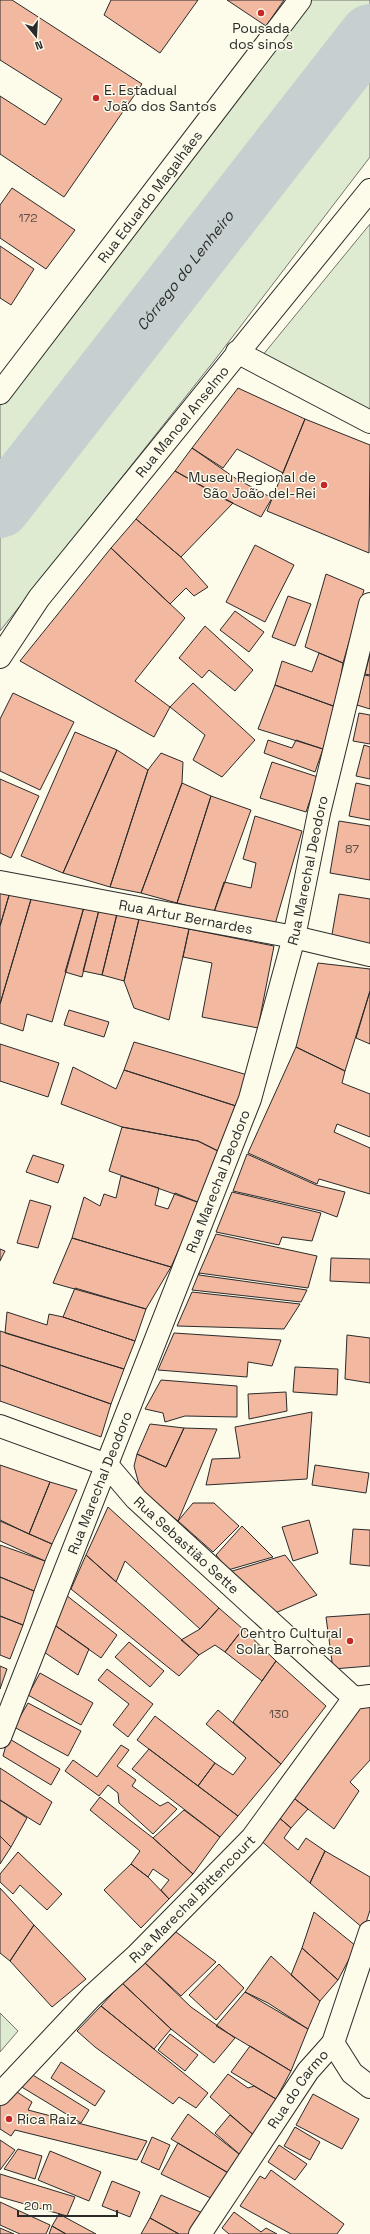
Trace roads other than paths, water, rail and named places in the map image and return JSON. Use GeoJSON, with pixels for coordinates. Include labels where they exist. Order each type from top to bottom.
{"type":"FeatureCollection","features":[{"type":"Feature","properties":{"kind":"main road","name":"Rua Eduardo Magalhães"},"geometry":{"type":"LineString","coordinates":[[0,393],[300,0]]}},
{"type":"Feature","properties":{"kind":"main road","name":"Rua Manoel Anselmo"},"geometry":{"type":"LineString","coordinates":[[0,657],[39,598],[237,352],[370,190]]}},
{"type":"Feature","properties":{"kind":"main road"},"geometry":{"type":"LineString","coordinates":[[237,352],[370,422]]}},
{"type":"Feature","properties":{"kind":"main road","name":"Rua Marechal Deodoro"},"geometry":{"type":"LineString","coordinates":[[0,1737],[250,1099],[294,937],[319,813],[370,604]]}},
{"type":"Feature","properties":{"kind":"main road","name":"Rua Artur Bernardes"},"geometry":{"type":"LineString","coordinates":[[0,882],[294,937],[370,955]]}},
{"type":"Feature","properties":{"kind":"main road","name":"Rua Sebastião Sette"},"geometry":{"type":"LineString","coordinates":[[0,1426],[107,1465],[136,1499],[362,1697]]}},
{"type":"Feature","properties":{"kind":"main road","name":"Rua Marechal Bittencourt"},"geometry":{"type":"LineString","coordinates":[[0,2094],[92,1996],[136,1956],[252,1838],[362,1697]]}},
{"type":"Feature","properties":{"kind":"main road","name":"Rua do Carmo"},"geometry":{"type":"LineString","coordinates":[[200,2234],[308,2072],[333,2043],[370,1932]]}},
{"type":"Feature","properties":{"kind":"main road"},"geometry":{"type":"LineString","coordinates":[[333,2043],[352,2073],[370,2087]]}},
{"type":"Feature","properties":{"kind":"waterway","name":"Córrego do Lenheiro"},"geometry":{"type":"LineString","coordinates":[[0,508],[370,34]]}},
{"type":"Feature","properties":{"kind":"place","name":"Pousada dos sinos"},"geometry":{"type":"Point","coordinates":[261,13]}},
{"type":"Feature","properties":{"kind":"place","name":"E. Estadual João dos Santos"},"geometry":{"type":"Point","coordinates":[96,98]}},
{"type":"Feature","properties":{"kind":"place","name":"Museu Regional de São João del-Rei"},"geometry":{"type":"Point","coordinates":[324,485]}},
{"type":"Feature","properties":{"kind":"place","name":"Centro Cultural Solar Barronesa"},"geometry":{"type":"Point","coordinates":[350,1641]}},
{"type":"Feature","properties":{"kind":"place","name":"Rica Raiz"},"geometry":{"type":"Point","coordinates":[9,2119]}}]}
